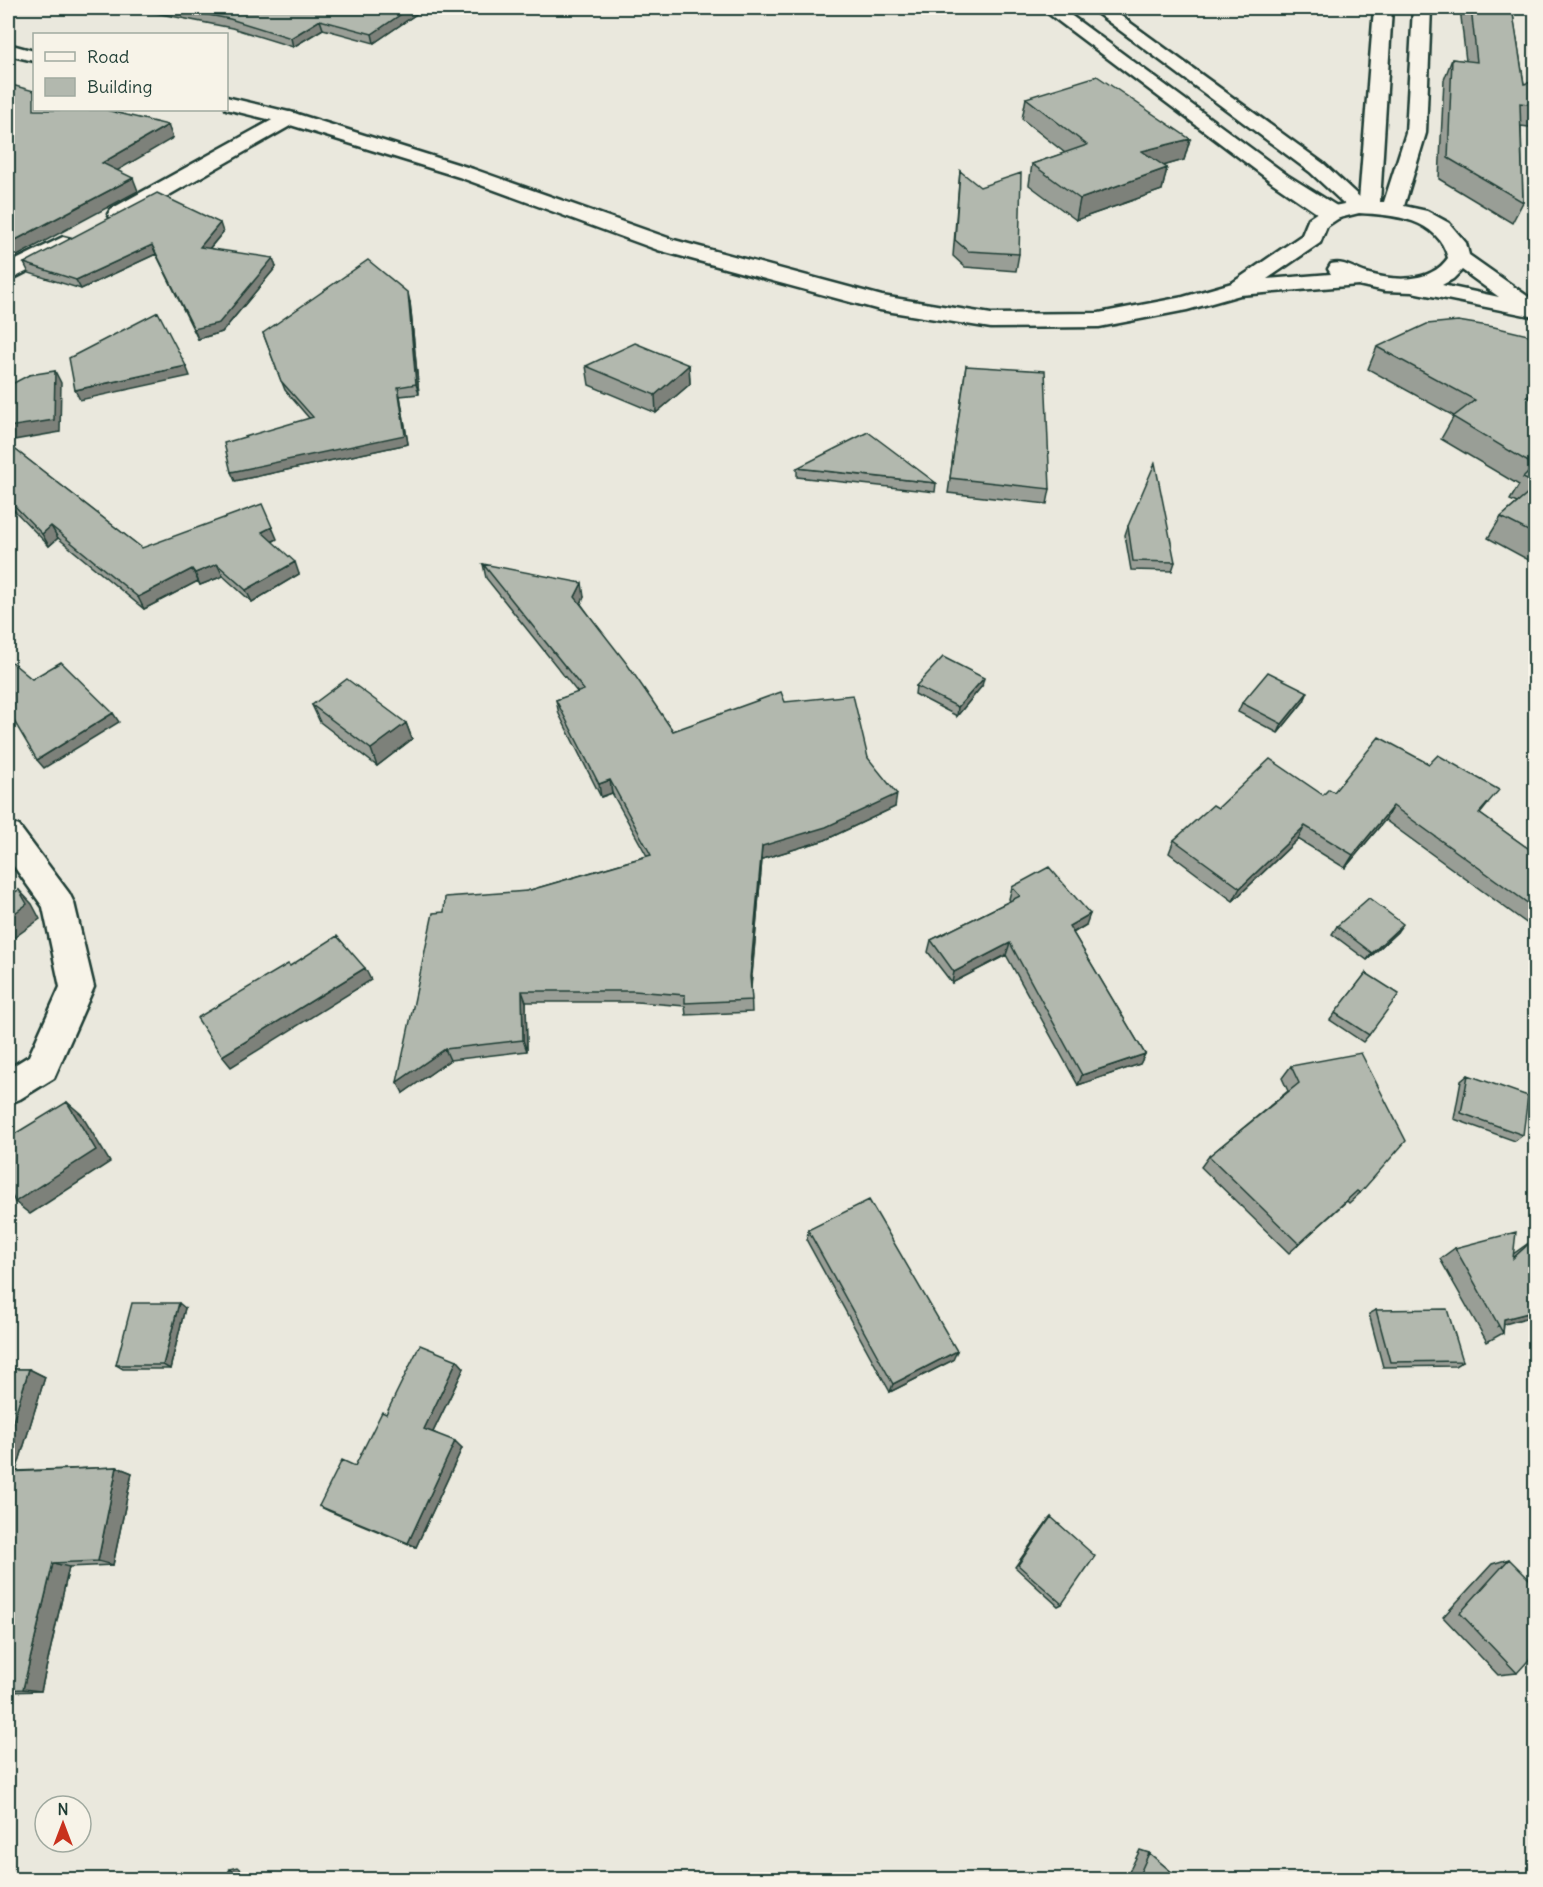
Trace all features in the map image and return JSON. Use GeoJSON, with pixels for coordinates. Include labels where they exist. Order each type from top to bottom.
{"type":"FeatureCollection","features":[{"type":"Feature","properties":{"kind":"main road"},"geometry":{"type":"LineString","coordinates":[[1050,8],[1280,179],[1332,213]]}},
{"type":"Feature","properties":{"kind":"main road"},"geometry":{"type":"LineString","coordinates":[[1099,8],[1317,168],[1364,207]]}},
{"type":"Feature","properties":{"kind":"main road"},"geometry":{"type":"LineString","coordinates":[[1364,207],[1383,8]]}},
{"type":"Feature","properties":{"kind":"main road"},"geometry":{"type":"LineString","coordinates":[[1392,209],[1416,133],[1422,8]]}},
{"type":"Feature","properties":{"kind":"main road"},"geometry":{"type":"LineString","coordinates":[[8,50],[33,56]]}},
{"type":"Feature","properties":{"kind":"main road"},"geometry":{"type":"LineString","coordinates":[[228,103],[290,118],[466,173],[666,245],[880,303],[991,321],[1099,320],[1187,303],[1238,288],[1358,278]]}},
{"type":"Feature","properties":{"kind":"main road"},"geometry":{"type":"LineString","coordinates":[[97,226],[290,118]]}},
{"type":"Feature","properties":{"kind":"main road"},"geometry":{"type":"LineString","coordinates":[[1238,288],[1312,238],[1317,223],[1332,213],[1364,207],[1392,209],[1419,216],[1441,228],[1455,243],[1459,258],[1534,311]]}},
{"type":"Feature","properties":{"kind":"main road"},"geometry":{"type":"LineString","coordinates":[[8,272],[77,236]]}},
{"type":"Feature","properties":{"kind":"main road"},"geometry":{"type":"LineString","coordinates":[[1312,238],[1320,254],[1336,267],[1358,278],[1385,284],[1412,285],[1534,311]]}},
{"type":"Feature","properties":{"kind":"main road"},"geometry":{"type":"LineString","coordinates":[[1412,285],[1435,280],[1451,271],[1459,258]]}},
{"type":"Feature","properties":{"kind":"main road"},"geometry":{"type":"LineString","coordinates":[[8,835],[58,903],[77,987],[42,1067],[8,1088]]}},
{"type":"Feature","properties":{"kind":"building"},"geometry":{"type":"Polygon","coordinates":[[[171,8],[410,8],[372,34],[320,20],[291,38],[230,19],[171,8]]]}},
{"type":"Feature","properties":{"kind":"building"},"geometry":{"type":"Polygon","coordinates":[[[1471,8],[1512,8],[1524,84],[1536,81],[1536,105],[1520,103],[1523,202],[1448,158],[1452,59],[1477,62],[1471,8]]]}},
{"type":"Feature","properties":{"kind":"building"},"geometry":{"type":"Polygon","coordinates":[[[1097,76],[1190,139],[1142,151],[1167,168],[1080,199],[1032,164],[1087,145],[1026,98],[1097,76]]]}},
{"type":"Feature","properties":{"kind":"building"},"geometry":{"type":"Polygon","coordinates":[[[8,84],[33,91],[33,111],[110,111],[168,125],[102,163],[133,178],[8,244],[8,84]]]}},
{"type":"Feature","properties":{"kind":"building"},"geometry":{"type":"Polygon","coordinates":[[[960,171],[980,187],[1021,173],[1019,254],[968,251],[955,240],[960,171]]]}},
{"type":"Feature","properties":{"kind":"building"},"geometry":{"type":"Polygon","coordinates":[[[157,193],[220,223],[200,247],[273,258],[219,323],[194,329],[152,245],[76,280],[24,263],[157,193]]]}},
{"type":"Feature","properties":{"kind":"building"},"geometry":{"type":"Polygon","coordinates":[[[368,260],[408,293],[416,384],[398,387],[405,435],[231,472],[224,443],[313,417],[281,381],[263,333],[368,260]]]}},
{"type":"Feature","properties":{"kind":"building"},"geometry":{"type":"Polygon","coordinates":[[[158,312],[186,366],[75,390],[69,358],[158,312]]]}},
{"type":"Feature","properties":{"kind":"building"},"geometry":{"type":"Polygon","coordinates":[[[1458,321],[1536,337],[1536,388],[1526,397],[1536,401],[1536,484],[1523,478],[1535,466],[1453,417],[1475,400],[1377,347],[1427,324],[1458,321]]]}},
{"type":"Feature","properties":{"kind":"building"},"geometry":{"type":"Polygon","coordinates":[[[635,343],[689,365],[655,395],[586,366],[635,343]]]}},
{"type":"Feature","properties":{"kind":"building"},"geometry":{"type":"Polygon","coordinates":[[[966,366],[1045,371],[1050,489],[950,478],[966,366]]]}},
{"type":"Feature","properties":{"kind":"building"},"geometry":{"type":"Polygon","coordinates":[[[55,371],[54,420],[8,427],[8,386],[29,375],[55,371]]]}},
{"type":"Feature","properties":{"kind":"building"},"geometry":{"type":"Polygon","coordinates":[[[868,432],[936,483],[797,468],[868,432]]]}},
{"type":"Feature","properties":{"kind":"building"},"geometry":{"type":"Polygon","coordinates":[[[8,444],[142,548],[262,504],[272,527],[262,532],[295,562],[246,590],[217,564],[195,573],[192,569],[138,597],[51,526],[42,534],[8,499],[8,444]]]}},
{"type":"Feature","properties":{"kind":"building"},"geometry":{"type":"Polygon","coordinates":[[[1155,463],[1175,562],[1133,561],[1128,526],[1155,463]]]}},
{"type":"Feature","properties":{"kind":"building"},"geometry":{"type":"Polygon","coordinates":[[[1536,487],[1536,535],[1501,517],[1536,487]]]}},
{"type":"Feature","properties":{"kind":"building"},"geometry":{"type":"Polygon","coordinates":[[[483,564],[582,583],[575,597],[627,664],[673,731],[781,692],[785,702],[853,695],[868,758],[897,794],[826,827],[762,846],[750,977],[752,1000],[685,1003],[685,995],[634,991],[522,991],[523,1040],[445,1049],[397,1082],[433,913],[444,912],[445,897],[527,891],[651,855],[610,780],[599,784],[556,700],[584,690],[483,564]]]}},
{"type":"Feature","properties":{"kind":"building"},"geometry":{"type":"Polygon","coordinates":[[[943,657],[984,678],[958,707],[916,686],[943,657]]]}},
{"type":"Feature","properties":{"kind":"building"},"geometry":{"type":"Polygon","coordinates":[[[8,659],[32,679],[61,662],[113,713],[37,760],[8,711],[8,659]]]}},
{"type":"Feature","properties":{"kind":"building"},"geometry":{"type":"Polygon","coordinates":[[[1268,672],[1308,692],[1282,724],[1242,703],[1268,672]]]}},
{"type":"Feature","properties":{"kind":"building"},"geometry":{"type":"Polygon","coordinates":[[[347,679],[406,723],[371,749],[312,705],[347,679]]]}},
{"type":"Feature","properties":{"kind":"building"},"geometry":{"type":"Polygon","coordinates":[[[1379,737],[1429,764],[1438,755],[1499,790],[1479,813],[1536,854],[1536,909],[1393,806],[1353,855],[1305,826],[1240,888],[1174,840],[1213,805],[1218,808],[1270,759],[1323,795],[1329,789],[1334,792],[1379,737]]]}},
{"type":"Feature","properties":{"kind":"building"},"geometry":{"type":"Polygon","coordinates":[[[1049,867],[1090,914],[1069,926],[1145,1054],[1082,1075],[1010,943],[954,972],[931,940],[1020,896],[1012,887],[1049,867]]]}},
{"type":"Feature","properties":{"kind":"building"},"geometry":{"type":"Polygon","coordinates":[[[19,890],[27,904],[8,918],[8,895],[19,890]]]}},
{"type":"Feature","properties":{"kind":"building"},"geometry":{"type":"Polygon","coordinates":[[[1369,898],[1403,924],[1372,953],[1337,926],[1369,898]]]}},
{"type":"Feature","properties":{"kind":"building"},"geometry":{"type":"Polygon","coordinates":[[[337,936],[365,968],[222,1056],[197,1018],[288,964],[290,966],[337,936]]]}},
{"type":"Feature","properties":{"kind":"building"},"geometry":{"type":"Polygon","coordinates":[[[1366,973],[1399,994],[1369,1035],[1335,1013],[1366,973]]]}},
{"type":"Feature","properties":{"kind":"building"},"geometry":{"type":"Polygon","coordinates":[[[1361,1053],[1406,1141],[1360,1193],[1357,1191],[1299,1244],[1209,1156],[1299,1083],[1291,1066],[1361,1053]]]}},
{"type":"Feature","properties":{"kind":"building"},"geometry":{"type":"Polygon","coordinates":[[[1468,1075],[1528,1096],[1523,1135],[1461,1113],[1468,1075]]]}},
{"type":"Feature","properties":{"kind":"building"},"geometry":{"type":"Polygon","coordinates":[[[67,1102],[96,1150],[15,1202],[8,1188],[8,1138],[67,1102]]]}},
{"type":"Feature","properties":{"kind":"building"},"geometry":{"type":"Polygon","coordinates":[[[869,1200],[957,1351],[893,1384],[808,1230],[869,1200]]]}},
{"type":"Feature","properties":{"kind":"building"},"geometry":{"type":"Polygon","coordinates":[[[1516,1232],[1513,1258],[1533,1240],[1536,1244],[1536,1311],[1504,1319],[1503,1333],[1455,1248],[1516,1232]]]}},
{"type":"Feature","properties":{"kind":"building"},"geometry":{"type":"Polygon","coordinates":[[[132,1303],[179,1303],[163,1365],[116,1365],[132,1303]]]}},
{"type":"Feature","properties":{"kind":"building"},"geometry":{"type":"Polygon","coordinates":[[[1447,1309],[1463,1361],[1390,1362],[1376,1310],[1447,1309]]]}},
{"type":"Feature","properties":{"kind":"building"},"geometry":{"type":"Polygon","coordinates":[[[420,1345],[457,1360],[424,1429],[455,1441],[408,1543],[319,1506],[342,1460],[355,1466],[382,1412],[386,1414],[420,1345]]]}},
{"type":"Feature","properties":{"kind":"building"},"geometry":{"type":"Polygon","coordinates":[[[8,1369],[29,1369],[8,1438],[8,1369]]]}},
{"type":"Feature","properties":{"kind":"building"},"geometry":{"type":"Polygon","coordinates":[[[117,1467],[98,1561],[53,1563],[23,1689],[8,1690],[8,1472],[117,1467]]]}},
{"type":"Feature","properties":{"kind":"building"},"geometry":{"type":"Polygon","coordinates":[[[1051,1517],[1095,1556],[1062,1604],[1018,1565],[1051,1517]]]}},
{"type":"Feature","properties":{"kind":"building"},"geometry":{"type":"Polygon","coordinates":[[[1509,1559],[1536,1586],[1536,1652],[1517,1673],[1460,1613],[1509,1559]]]}},
{"type":"Feature","properties":{"kind":"building"},"geometry":{"type":"Polygon","coordinates":[[[1149,1853],[1181,1880],[1137,1880],[1149,1853]]]}},
{"type":"Feature","properties":{"kind":"building"},"geometry":{"type":"Polygon","coordinates":[[[230,1869],[243,1880],[224,1880],[230,1869]]]}}]}
